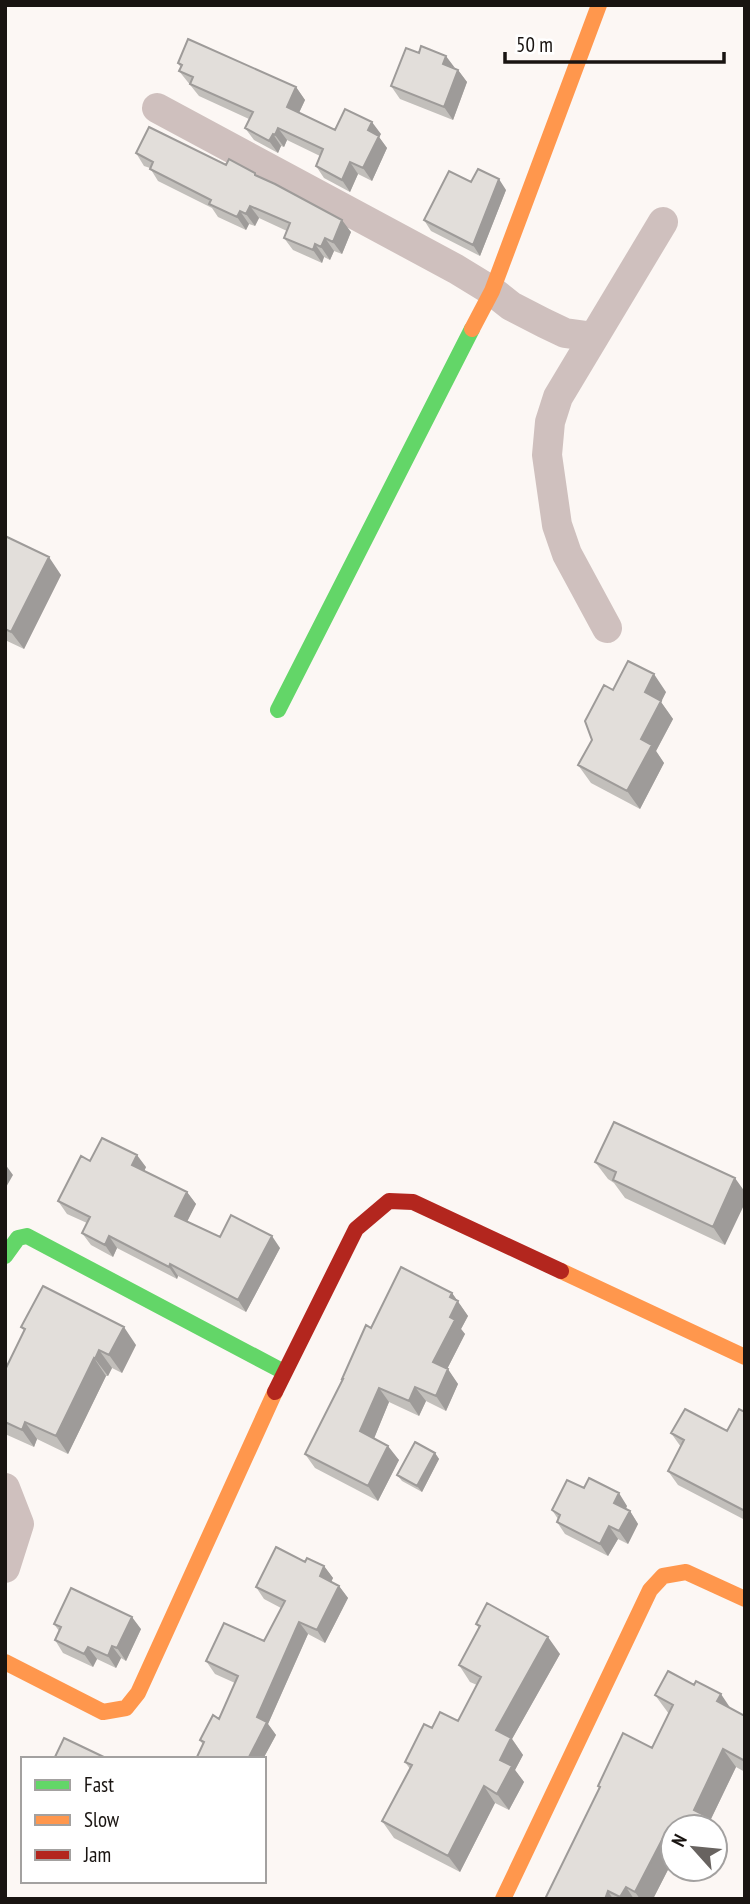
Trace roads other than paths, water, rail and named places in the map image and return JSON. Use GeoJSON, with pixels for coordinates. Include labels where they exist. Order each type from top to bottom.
{"type":"FeatureCollection","features":[{"type":"Feature","properties":{"kind":"street"},"geometry":{"type":"LineString","coordinates":[[278,710],[492,291],[599,5]]}},
{"type":"Feature","properties":{"kind":"street"},"geometry":{"type":"LineString","coordinates":[[157,108],[401,239],[492,291],[511,306],[565,333],[594,337]]}},
{"type":"Feature","properties":{"kind":"street"},"geometry":{"type":"LineString","coordinates":[[607,628],[567,554],[557,525],[547,454],[550,422],[558,397],[663,222]]}},
{"type":"Feature","properties":{"kind":"street"},"geometry":{"type":"LineString","coordinates":[[5,1662],[103,1712],[126,1708],[138,1693],[284,1372],[356,1229],[389,1201],[413,1202],[745,1357]]}},
{"type":"Feature","properties":{"kind":"street"},"geometry":{"type":"LineString","coordinates":[[5,1256],[18,1238],[27,1236],[284,1372]]}},
{"type":"Feature","properties":{"kind":"street"},"geometry":{"type":"LineString","coordinates":[[5,1488],[19,1524],[5,1569]]}},
{"type":"Feature","properties":{"kind":"street"},"geometry":{"type":"LineString","coordinates":[[503,1899],[650,1590],[663,1576],[686,1573],[745,1599]]}}]}
